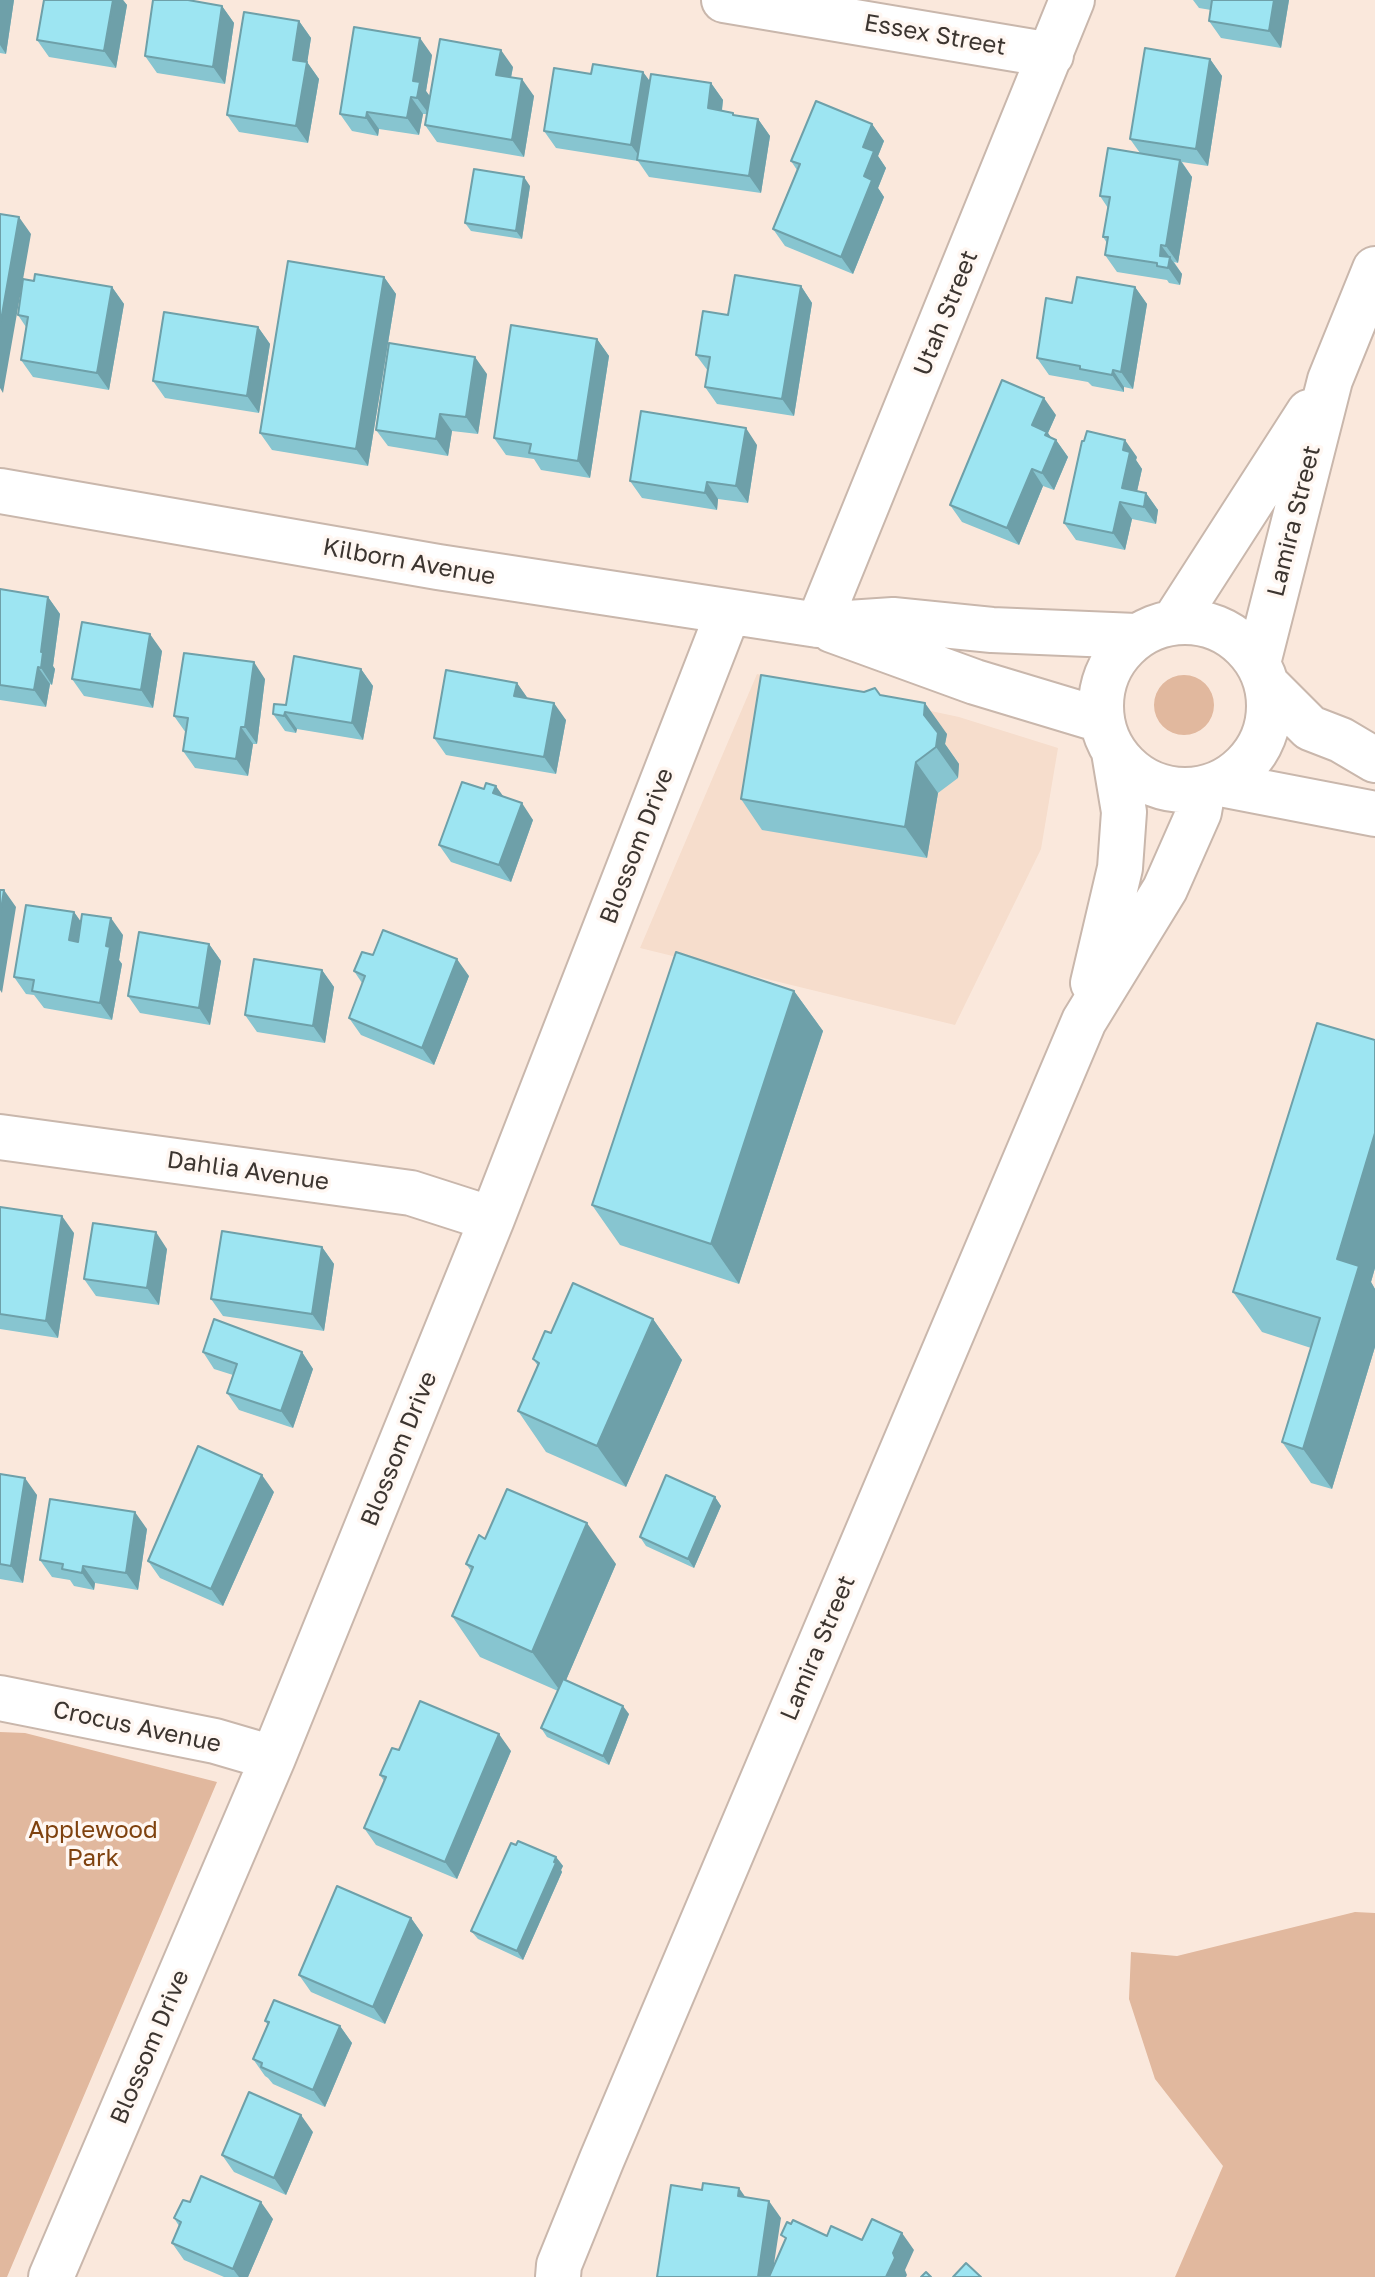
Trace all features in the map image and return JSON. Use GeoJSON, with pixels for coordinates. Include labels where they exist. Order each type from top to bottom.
{"type":"FeatureCollection","features":[{"type":"Feature","properties":{"kind":"street","name":"Essex Street"},"geometry":{"type":"LineString","coordinates":[[724,0],[1051,55]]}},
{"type":"Feature","properties":{"kind":"street","name":"Utah Street"},"geometry":{"type":"LineString","coordinates":[[818,625],[1072,0]]}},
{"type":"Feature","properties":{"kind":"street","name":"Lamira Street"},"geometry":{"type":"LineString","coordinates":[[1263,675],[1330,380],[1375,269]]}},
{"type":"Feature","properties":{"kind":"street","name":"Lamira Street"},"geometry":{"type":"LineString","coordinates":[[1155,629],[1330,380]]}},
{"type":"Feature","properties":{"kind":"street","name":"Kilborn Avenue"},"geometry":{"type":"LineString","coordinates":[[0,491],[438,567],[818,625],[893,620],[992,630],[1155,629]]}},
{"type":"Feature","properties":{"kind":"street","name":"Blossom Drive"},"geometry":{"type":"LineString","coordinates":[[51,2277],[273,1758],[492,1219],[728,613]]}},
{"type":"Feature","properties":{"kind":"street"},"geometry":{"type":"LineString","coordinates":[[1375,760],[1341,740],[1310,728],[1263,675],[1243,643],[1222,630],[1199,622],[1155,629],[1114,659],[1102,689],[1107,736],[1138,777],[1169,790],[1212,787],[1375,814]]}},
{"type":"Feature","properties":{"kind":"street","name":"Kilborn Avenue"},"geometry":{"type":"LineString","coordinates":[[818,625],[975,682],[1107,736]]}},
{"type":"Feature","properties":{"kind":"street"},"geometry":{"type":"LineString","coordinates":[[1212,787],[1244,767],[1262,744],[1270,716],[1263,675]]}},
{"type":"Feature","properties":{"kind":"street","name":"Lamira Street"},"geometry":{"type":"LineString","coordinates":[[1084,1021],[1120,868],[1124,812],[1107,736]]}},
{"type":"Feature","properties":{"kind":"street","name":"Lamira Street"},"geometry":{"type":"LineString","coordinates":[[558,2277],[559,2265],[602,2159],[1084,1021],[1165,889],[1212,787]]}},
{"type":"Feature","properties":{"kind":"street","name":"Dahlia Avenue"},"geometry":{"type":"LineString","coordinates":[[0,1137],[411,1193],[492,1219]]}},
{"type":"Feature","properties":{"kind":"street","name":"Crocus Avenue"},"geometry":{"type":"LineString","coordinates":[[0,1698],[215,1741],[273,1758]]}},
{"type":"Feature","properties":{"kind":"shaded area"},"geometry":{"type":"Polygon","coordinates":[[[757,674],[959,717],[1058,748],[1041,849],[955,1025],[640,948],[757,674]]]}},
{"type":"Feature","properties":{"kind":"green space"},"geometry":{"type":"Polygon","coordinates":[[[1184,675],[1196,677],[1205,684],[1212,693],[1212,717],[1205,726],[1196,733],[1184,735],[1172,733],[1163,726],[1156,717],[1154,705],[1156,693],[1163,684],[1172,677],[1184,675]]]}},
{"type":"Feature","properties":{"kind":"green space","name":"Applewood Park"},"geometry":{"type":"Polygon","coordinates":[[[0,1732],[25,1733],[217,1782],[7,2277],[0,2277],[0,1732]]]}},
{"type":"Feature","properties":{"kind":"green space"},"geometry":{"type":"Polygon","coordinates":[[[1355,1912],[1375,1913],[1375,2277],[1175,2277],[1223,2166],[1155,2079],[1129,1999],[1131,1952],[1177,1956],[1355,1912]]]}},
{"type":"Feature","properties":{"kind":"building"},"geometry":{"type":"Polygon","coordinates":[[[44,0],[113,0],[104,51],[37,40],[44,0]]]}},
{"type":"Feature","properties":{"kind":"building"},"geometry":{"type":"Polygon","coordinates":[[[153,0],[188,0],[222,6],[213,67],[145,56],[153,0]]]}},
{"type":"Feature","properties":{"kind":"building"},"geometry":{"type":"Polygon","coordinates":[[[1212,0],[1274,0],[1269,31],[1209,21],[1212,0]]]}},
{"type":"Feature","properties":{"kind":"building"},"geometry":{"type":"Polygon","coordinates":[[[244,12],[299,21],[293,60],[307,62],[296,126],[227,115],[244,12]]]}},
{"type":"Feature","properties":{"kind":"building"},"geometry":{"type":"Polygon","coordinates":[[[354,27],[420,38],[413,81],[420,82],[417,98],[411,97],[407,118],[367,112],[366,118],[340,114],[354,27]]]}},
{"type":"Feature","properties":{"kind":"building"},"geometry":{"type":"Polygon","coordinates":[[[440,39],[501,50],[496,75],[522,79],[512,140],[425,125],[440,39]]]}},
{"type":"Feature","properties":{"kind":"building"},"geometry":{"type":"Polygon","coordinates":[[[1145,48],[1210,59],[1196,149],[1130,139],[1145,48]]]}},
{"type":"Feature","properties":{"kind":"building"},"geometry":{"type":"Polygon","coordinates":[[[593,64],[643,72],[631,145],[544,131],[554,68],[591,74],[593,64]]]}},
{"type":"Feature","properties":{"kind":"building"},"geometry":{"type":"Polygon","coordinates":[[[651,74],[711,83],[708,108],[758,119],[749,176],[637,160],[651,74]]]}},
{"type":"Feature","properties":{"kind":"building"},"geometry":{"type":"Polygon","coordinates":[[[816,101],[872,124],[863,147],[874,151],[864,176],[872,180],[841,257],[773,229],[800,164],[791,161],[816,101]]]}},
{"type":"Feature","properties":{"kind":"building"},"geometry":{"type":"Polygon","coordinates":[[[1108,148],[1180,160],[1166,246],[1161,245],[1160,256],[1170,257],[1168,268],[1157,266],[1157,263],[1105,255],[1108,237],[1103,237],[1110,197],[1100,196],[1108,148]]]}},
{"type":"Feature","properties":{"kind":"building"},"geometry":{"type":"Polygon","coordinates":[[[474,169],[524,177],[516,231],[465,223],[474,169]]]}},
{"type":"Feature","properties":{"kind":"building"},"geometry":{"type":"Polygon","coordinates":[[[0,214],[19,217],[0,326],[0,214]]]}},
{"type":"Feature","properties":{"kind":"building"},"geometry":{"type":"Polygon","coordinates":[[[288,261],[384,277],[356,449],[260,433],[288,261]]]}},
{"type":"Feature","properties":{"kind":"building"},"geometry":{"type":"Polygon","coordinates":[[[35,274],[112,287],[97,373],[21,360],[28,317],[18,315],[23,279],[34,281],[35,274]]]}},
{"type":"Feature","properties":{"kind":"building"},"geometry":{"type":"Polygon","coordinates":[[[735,275],[801,286],[782,399],[705,387],[710,357],[696,355],[703,311],[728,315],[735,275]]]}},
{"type":"Feature","properties":{"kind":"building"},"geometry":{"type":"Polygon","coordinates":[[[1077,277],[1135,287],[1121,372],[1113,370],[1112,375],[1037,358],[1046,298],[1072,303],[1077,277]]]}},
{"type":"Feature","properties":{"kind":"building"},"geometry":{"type":"Polygon","coordinates":[[[164,312],[258,327],[247,396],[153,381],[164,312]]]}},
{"type":"Feature","properties":{"kind":"building"},"geometry":{"type":"Polygon","coordinates":[[[511,325],[597,339],[578,461],[529,453],[531,444],[494,438],[511,325]]]}},
{"type":"Feature","properties":{"kind":"building"},"geometry":{"type":"Polygon","coordinates":[[[389,343],[475,357],[466,417],[440,414],[436,439],[376,430],[389,343]]]}},
{"type":"Feature","properties":{"kind":"building"},"geometry":{"type":"Polygon","coordinates":[[[1002,380],[1044,398],[1032,425],[1056,440],[1042,473],[1032,469],[1007,528],[950,505],[1002,380]]]}},
{"type":"Feature","properties":{"kind":"building"},"geometry":{"type":"Polygon","coordinates":[[[641,411],[746,428],[736,486],[707,482],[705,493],[630,481],[641,411]]]}},
{"type":"Feature","properties":{"kind":"building"},"geometry":{"type":"Polygon","coordinates":[[[1087,431],[1125,440],[1123,450],[1130,452],[1122,488],[1146,493],[1144,507],[1120,502],[1113,533],[1064,523],[1082,441],[1087,431]]]}},
{"type":"Feature","properties":{"kind":"building"},"geometry":{"type":"Polygon","coordinates":[[[0,589],[48,597],[41,668],[38,667],[34,690],[0,685],[0,589]]]}},
{"type":"Feature","properties":{"kind":"building"},"geometry":{"type":"Polygon","coordinates":[[[82,622],[150,634],[141,690],[72,679],[82,622]]]}},
{"type":"Feature","properties":{"kind":"building"},"geometry":{"type":"Polygon","coordinates":[[[184,653],[254,662],[245,727],[241,727],[236,759],[183,751],[188,718],[174,716],[184,653]]]}},
{"type":"Feature","properties":{"kind":"building"},"geometry":{"type":"Polygon","coordinates":[[[294,656],[361,669],[352,723],[285,712],[284,716],[273,714],[274,704],[286,705],[294,656]]]}},
{"type":"Feature","properties":{"kind":"building"},"geometry":{"type":"Polygon","coordinates":[[[446,670],[517,683],[514,696],[554,703],[544,757],[434,738],[446,670]]]}},
{"type":"Feature","properties":{"kind":"building"},"geometry":{"type":"Polygon","coordinates":[[[761,675],[864,692],[875,688],[880,695],[925,703],[924,715],[938,733],[936,747],[916,762],[905,827],[741,799],[761,675]]]}},
{"type":"Feature","properties":{"kind":"building"},"geometry":{"type":"Polygon","coordinates":[[[462,782],[484,789],[486,783],[496,786],[493,793],[522,803],[499,865],[439,845],[462,782]]]}},
{"type":"Feature","properties":{"kind":"building"},"geometry":{"type":"Polygon","coordinates":[[[0,890],[4,890],[0,916],[0,890]]]}},
{"type":"Feature","properties":{"kind":"building"},"geometry":{"type":"Polygon","coordinates":[[[26,905],[74,912],[69,940],[78,942],[82,914],[111,918],[106,946],[110,947],[100,1003],[32,991],[34,980],[14,977],[26,905]]]}},
{"type":"Feature","properties":{"kind":"building"},"geometry":{"type":"Polygon","coordinates":[[[383,930],[457,959],[422,1048],[349,1018],[365,976],[354,971],[362,952],[373,955],[383,930]]]}},
{"type":"Feature","properties":{"kind":"building"},"geometry":{"type":"Polygon","coordinates":[[[139,932],[209,944],[199,1008],[128,996],[139,932]]]}},
{"type":"Feature","properties":{"kind":"building"},"geometry":{"type":"Polygon","coordinates":[[[676,952],[794,991],[711,1244],[592,1205],[676,952]]]}},
{"type":"Feature","properties":{"kind":"building"},"geometry":{"type":"Polygon","coordinates":[[[254,959],[322,970],[313,1026],[245,1015],[254,959]]]}},
{"type":"Feature","properties":{"kind":"building"},"geometry":{"type":"Polygon","coordinates":[[[1317,1023],[1375,1040],[1375,1133],[1337,1259],[1359,1266],[1303,1449],[1282,1442],[1320,1318],[1233,1292],[1317,1023]]]}},
{"type":"Feature","properties":{"kind":"building"},"geometry":{"type":"Polygon","coordinates":[[[0,1207],[62,1216],[46,1321],[0,1314],[0,1207]]]}},
{"type":"Feature","properties":{"kind":"building"},"geometry":{"type":"Polygon","coordinates":[[[93,1223],[156,1232],[147,1288],[84,1279],[93,1223]]]}},
{"type":"Feature","properties":{"kind":"building"},"geometry":{"type":"Polygon","coordinates":[[[222,1231],[322,1247],[312,1314],[211,1299],[222,1231]]]}},
{"type":"Feature","properties":{"kind":"building"},"geometry":{"type":"Polygon","coordinates":[[[573,1283],[653,1319],[597,1446],[518,1411],[539,1363],[533,1359],[545,1331],[551,1333],[573,1283]]]}},
{"type":"Feature","properties":{"kind":"building"},"geometry":{"type":"Polygon","coordinates":[[[214,1319],[302,1352],[281,1411],[227,1393],[237,1364],[203,1352],[214,1319]]]}},
{"type":"Feature","properties":{"kind":"building"},"geometry":{"type":"Polygon","coordinates":[[[198,1446],[262,1475],[211,1589],[148,1561],[198,1446]]]}},
{"type":"Feature","properties":{"kind":"building"},"geometry":{"type":"Polygon","coordinates":[[[0,1474],[25,1478],[11,1566],[0,1564],[0,1474]]]}},
{"type":"Feature","properties":{"kind":"building"},"geometry":{"type":"Polygon","coordinates":[[[666,1475],[715,1497],[688,1559],[640,1537],[666,1475]]]}},
{"type":"Feature","properties":{"kind":"building"},"geometry":{"type":"Polygon","coordinates":[[[507,1489],[587,1523],[532,1652],[452,1616],[473,1567],[466,1564],[479,1535],[485,1539],[507,1489]]]}},
{"type":"Feature","properties":{"kind":"building"},"geometry":{"type":"Polygon","coordinates":[[[50,1499],[135,1512],[126,1573],[83,1566],[82,1573],[62,1569],[63,1564],[40,1560],[50,1499]]]}},
{"type":"Feature","properties":{"kind":"building"},"geometry":{"type":"Polygon","coordinates":[[[563,1679],[623,1706],[603,1756],[541,1728],[563,1679]]]}},
{"type":"Feature","properties":{"kind":"building"},"geometry":{"type":"Polygon","coordinates":[[[420,1701],[499,1734],[445,1862],[364,1828],[386,1777],[380,1775],[392,1748],[399,1750],[420,1701]]]}},
{"type":"Feature","properties":{"kind":"building"},"geometry":{"type":"Polygon","coordinates":[[[518,1841],[556,1857],[556,1863],[517,1951],[471,1931],[511,1843],[516,1845],[518,1841]]]}},
{"type":"Feature","properties":{"kind":"building"},"geometry":{"type":"Polygon","coordinates":[[[337,1886],[411,1918],[373,2007],[299,1975],[337,1886]]]}},
{"type":"Feature","properties":{"kind":"building"},"geometry":{"type":"Polygon","coordinates":[[[274,2000],[340,2026],[313,2090],[261,2067],[262,2063],[253,2059],[269,2022],[265,2021],[274,2000]]]}},
{"type":"Feature","properties":{"kind":"building"},"geometry":{"type":"Polygon","coordinates":[[[249,2092],[301,2115],[274,2178],[222,2155],[249,2092]]]}},
{"type":"Feature","properties":{"kind":"building"},"geometry":{"type":"Polygon","coordinates":[[[201,2176],[261,2202],[233,2269],[172,2243],[181,2222],[174,2218],[183,2200],[190,2202],[201,2176]]]}},
{"type":"Feature","properties":{"kind":"building"},"geometry":{"type":"Polygon","coordinates":[[[703,2183],[739,2188],[738,2196],[769,2201],[758,2277],[657,2277],[671,2185],[702,2190],[703,2183]]]}},
{"type":"Feature","properties":{"kind":"building"},"geometry":{"type":"Polygon","coordinates":[[[872,2219],[902,2233],[886,2277],[769,2277],[786,2238],[781,2235],[787,2222],[791,2224],[793,2220],[827,2236],[831,2226],[862,2240],[872,2219]]]}},
{"type":"Feature","properties":{"kind":"building"},"geometry":{"type":"Polygon","coordinates":[[[966,2263],[981,2277],[953,2277],[966,2263]]]}}]}
